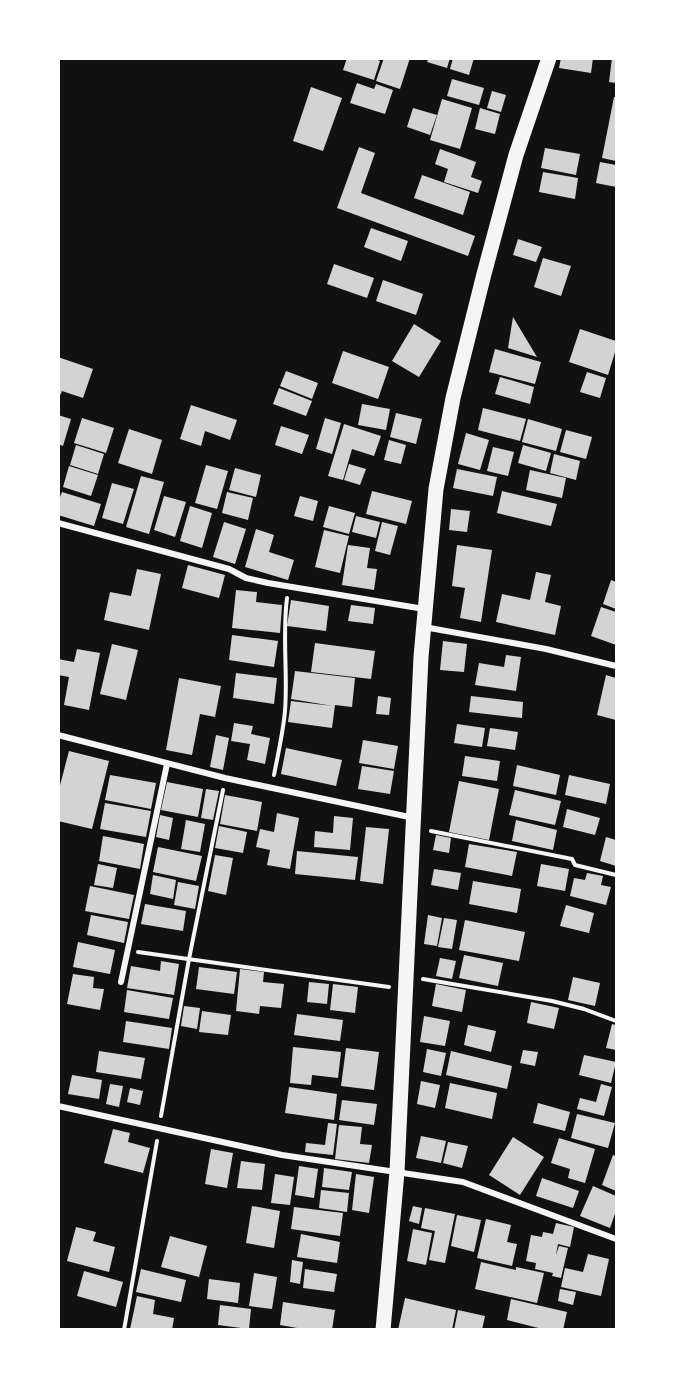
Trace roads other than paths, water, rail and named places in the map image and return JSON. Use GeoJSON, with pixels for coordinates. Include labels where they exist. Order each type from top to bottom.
{"type":"FeatureCollection","features":[{"type":"Feature","properties":{"kind":"main road"},"geometry":{"type":"LineString","coordinates":[[383,1329],[397,1172],[424,609],[436,489],[453,398],[516,155],[549,58]]}},
{"type":"Feature","properties":{"kind":"street"},"geometry":{"type":"LineString","coordinates":[[58,523],[229,569],[246,578],[424,609]]}},
{"type":"Feature","properties":{"kind":"street"},"geometry":{"type":"LineString","coordinates":[[424,627],[512,642],[616,666]]}},
{"type":"Feature","properties":{"kind":"street"},"geometry":{"type":"LineString","coordinates":[[58,735],[167,764],[415,823]]}},
{"type":"Feature","properties":{"kind":"street"},"geometry":{"type":"LineString","coordinates":[[121,982],[167,764]]}},
{"type":"Feature","properties":{"kind":"street"},"geometry":{"type":"LineString","coordinates":[[58,1106],[282,1155],[463,1182],[616,1239]]}}]}
